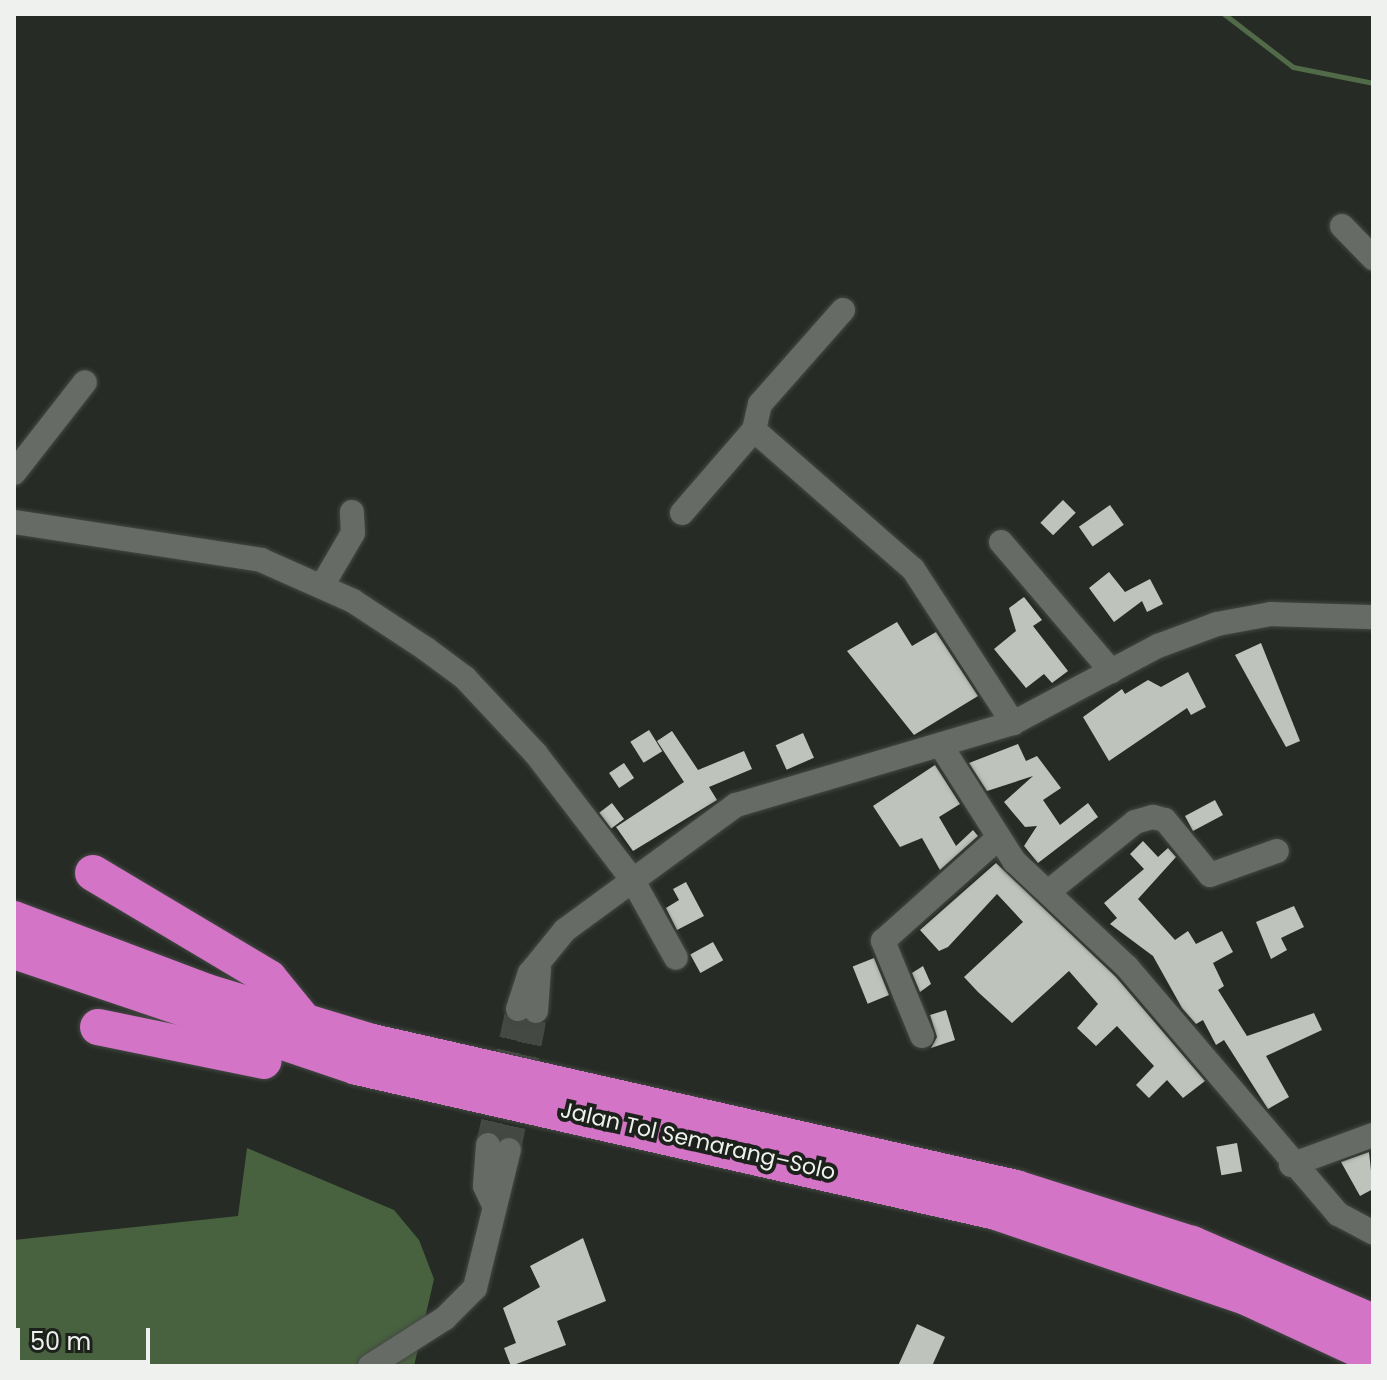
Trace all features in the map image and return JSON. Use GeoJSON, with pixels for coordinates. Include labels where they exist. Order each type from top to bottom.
{"type":"FeatureCollection","features":[{"type":"Feature","properties":{"kind":"highway"},"geometry":{"type":"LineString","coordinates":[[93,873],[269,978],[304,1021]]}},
{"type":"Feature","properties":{"kind":"highway","name":"Jalan Tol Semarang–Solo"},"geometry":{"type":"LineString","coordinates":[[14,919],[304,1021],[1016,1188],[1192,1244],[1373,1322]]}},
{"type":"Feature","properties":{"kind":"highway","name":"Jalan Tol Semarang–Solo"},"geometry":{"type":"LineString","coordinates":[[14,951],[272,1042],[432,1083],[996,1212],[1248,1298],[1373,1356]]}},
{"type":"Feature","properties":{"kind":"highway"},"geometry":{"type":"LineString","coordinates":[[98,1027],[361,1080],[432,1083]]}},
{"type":"Feature","properties":{"kind":"street"},"geometry":{"type":"LineString","coordinates":[[1342,226],[1373,258]]}},
{"type":"Feature","properties":{"kind":"street"},"geometry":{"type":"LineString","coordinates":[[682,513],[754,430],[760,404],[843,310]]}},
{"type":"Feature","properties":{"kind":"street"},"geometry":{"type":"LineString","coordinates":[[14,473],[85,382]]}},
{"type":"Feature","properties":{"kind":"street"},"geometry":{"type":"LineString","coordinates":[[754,430],[913,569],[1013,723]]}},
{"type":"Feature","properties":{"kind":"street"},"geometry":{"type":"LineString","coordinates":[[322,586],[353,533],[352,512]]}},
{"type":"Feature","properties":{"kind":"street"},"geometry":{"type":"LineString","coordinates":[[14,522],[261,560],[322,586],[465,678],[536,754],[632,879],[676,958]]}},
{"type":"Feature","properties":{"kind":"street"},"geometry":{"type":"LineString","coordinates":[[1001,542],[1111,671]]}},
{"type":"Feature","properties":{"kind":"street"},"geometry":{"type":"LineString","coordinates":[[527,1010],[538,967],[565,930],[736,805],[943,749],[1013,723],[1184,635],[1244,617],[1373,617]]}},
{"type":"Feature","properties":{"kind":"street"},"geometry":{"type":"LineString","coordinates":[[943,749],[996,840],[1127,967],[1291,1165],[1350,1225],[1373,1233]]}},
{"type":"Feature","properties":{"kind":"street"},"geometry":{"type":"LineString","coordinates":[[1048,892],[1135,822],[1153,817],[1165,820],[1210,875],[1277,851]]}},
{"type":"Feature","properties":{"kind":"street"},"geometry":{"type":"LineString","coordinates":[[922,1036],[883,941],[996,840]]}},
{"type":"Feature","properties":{"kind":"street"},"geometry":{"type":"LineString","coordinates":[[1291,1165],[1373,1135]]}},
{"type":"Feature","properties":{"kind":"street"},"geometry":{"type":"LineString","coordinates":[[370,1366],[445,1318],[475,1288],[492,1201],[498,1147]]}},
{"type":"Feature","properties":{"kind":"green space"},"geometry":{"type":"Polygon","coordinates":[[[247,1148],[394,1210],[419,1240],[434,1279],[414,1366],[14,1366],[14,1240],[238,1216],[247,1148]]]}},
{"type":"Feature","properties":{"kind":"building"},"geometry":{"type":"Polygon","coordinates":[[[1063,500],[1076,513],[1053,535],[1040,523],[1063,500]]]}},
{"type":"Feature","properties":{"kind":"building"},"geometry":{"type":"Polygon","coordinates":[[[1110,505],[1124,525],[1093,546],[1079,527],[1110,505]]]}},
{"type":"Feature","properties":{"kind":"building"},"geometry":{"type":"Polygon","coordinates":[[[1109,572],[1125,592],[1150,579],[1163,604],[1147,612],[1142,601],[1114,622],[1089,588],[1109,572]]]}},
{"type":"Feature","properties":{"kind":"building"},"geometry":{"type":"Polygon","coordinates":[[[1024,597],[1042,620],[1033,626],[1068,671],[1052,683],[1044,674],[1026,688],[994,649],[1016,631],[1009,608],[1024,597]]]}},
{"type":"Feature","properties":{"kind":"building"},"geometry":{"type":"Polygon","coordinates":[[[897,622],[912,646],[936,632],[978,696],[914,735],[847,651],[897,622]]]}},
{"type":"Feature","properties":{"kind":"building"},"geometry":{"type":"Polygon","coordinates":[[[1261,643],[1300,741],[1286,747],[1235,655],[1261,643]]]}},
{"type":"Feature","properties":{"kind":"building"},"geometry":{"type":"Polygon","coordinates":[[[1188,672],[1206,707],[1191,715],[1187,708],[1109,761],[1083,717],[1122,689],[1125,694],[1148,680],[1161,687],[1188,672]]]}},
{"type":"Feature","properties":{"kind":"building"},"geometry":{"type":"Polygon","coordinates":[[[649,730],[662,751],[644,763],[630,742],[649,730]]]}},
{"type":"Feature","properties":{"kind":"building"},"geometry":{"type":"Polygon","coordinates":[[[672,731],[698,770],[744,751],[752,769],[709,787],[717,800],[633,851],[616,827],[684,782],[657,741],[672,731]]]}},
{"type":"Feature","properties":{"kind":"building"},"geometry":{"type":"Polygon","coordinates":[[[803,733],[814,758],[787,770],[776,745],[803,733]]]}},
{"type":"Feature","properties":{"kind":"building"},"geometry":{"type":"Polygon","coordinates":[[[1018,744],[1026,761],[1037,756],[1061,788],[1043,800],[1060,825],[1088,803],[1098,817],[1038,863],[1024,846],[1037,826],[1025,827],[1004,802],[1033,776],[987,791],[969,763],[1018,744]]]}},
{"type":"Feature","properties":{"kind":"building"},"geometry":{"type":"Polygon","coordinates":[[[624,763],[634,778],[619,788],[609,773],[624,763]]]}},
{"type":"Feature","properties":{"kind":"building"},"geometry":{"type":"Polygon","coordinates":[[[935,765],[960,804],[939,817],[956,846],[973,830],[978,836],[940,870],[922,838],[900,847],[873,806],[935,765]]]}},
{"type":"Feature","properties":{"kind":"building"},"geometry":{"type":"Polygon","coordinates":[[[1215,800],[1223,815],[1193,831],[1185,816],[1215,800]]]}},
{"type":"Feature","properties":{"kind":"building"},"geometry":{"type":"Polygon","coordinates":[[[612,803],[624,819],[611,829],[599,813],[612,803]]]}},
{"type":"Feature","properties":{"kind":"building"},"geometry":{"type":"Polygon","coordinates":[[[1143,841],[1158,857],[1168,848],[1176,857],[1138,899],[1175,940],[1188,931],[1196,944],[1222,931],[1233,952],[1213,963],[1224,986],[1218,990],[1247,1036],[1314,1013],[1322,1030],[1266,1056],[1289,1097],[1268,1109],[1224,1040],[1216,1045],[1203,1020],[1196,1024],[1182,1008],[1153,956],[1110,924],[1117,918],[1104,903],[1144,869],[1130,854],[1143,841]]]}},
{"type":"Feature","properties":{"kind":"building"},"geometry":{"type":"Polygon","coordinates":[[[996,863],[1116,977],[1205,1081],[1183,1098],[1167,1080],[1149,1098],[1136,1085],[1154,1066],[1117,1026],[1096,1046],[1077,1028],[1098,1004],[1069,971],[1012,1023],[978,992],[964,977],[1023,922],[997,894],[948,947],[939,951],[920,930],[996,863]]]}},
{"type":"Feature","properties":{"kind":"building"},"geometry":{"type":"Polygon","coordinates":[[[686,882],[704,916],[677,930],[666,908],[679,900],[673,889],[686,882]]]}},
{"type":"Feature","properties":{"kind":"building"},"geometry":{"type":"Polygon","coordinates":[[[1294,906],[1304,927],[1281,938],[1287,950],[1271,959],[1256,922],[1294,906]]]}},
{"type":"Feature","properties":{"kind":"building"},"geometry":{"type":"Polygon","coordinates":[[[713,942],[723,960],[700,973],[690,955],[713,942]]]}},
{"type":"Feature","properties":{"kind":"building"},"geometry":{"type":"Polygon","coordinates":[[[874,958],[889,995],[868,1004],[853,967],[874,958]]]}},
{"type":"Feature","properties":{"kind":"building"},"geometry":{"type":"Polygon","coordinates":[[[923,966],[931,984],[920,992],[912,973],[923,966]]]}},
{"type":"Feature","properties":{"kind":"building"},"geometry":{"type":"Polygon","coordinates":[[[946,1010],[955,1040],[931,1048],[937,1037],[930,1015],[946,1010]]]}},
{"type":"Feature","properties":{"kind":"building"},"geometry":{"type":"Polygon","coordinates":[[[1237,1143],[1242,1172],[1221,1175],[1216,1147],[1237,1143]]]}},
{"type":"Feature","properties":{"kind":"building"},"geometry":{"type":"Polygon","coordinates":[[[1369,1152],[1373,1189],[1360,1196],[1341,1162],[1369,1152]]]}},
{"type":"Feature","properties":{"kind":"building"},"geometry":{"type":"Polygon","coordinates":[[[583,1238],[606,1301],[557,1321],[566,1345],[511,1366],[504,1348],[516,1343],[503,1308],[540,1287],[530,1266],[583,1238]]]}},
{"type":"Feature","properties":{"kind":"building"},"geometry":{"type":"Polygon","coordinates":[[[917,1324],[945,1337],[932,1366],[898,1366],[917,1324]]]}},
{"type":"Feature","properties":{"kind":"waterway"},"geometry":{"type":"LineString","coordinates":[[1224,14],[1293,67],[1373,83]]}},
{"type":"Feature","properties":{"kind":"tunnel"},"geometry":{"type":"LineString","coordinates":[[488,1145],[518,1009]]}},
{"type":"Feature","properties":{"kind":"tunnel"},"geometry":{"type":"LineString","coordinates":[[509,1150],[536,1011]]}}]}
